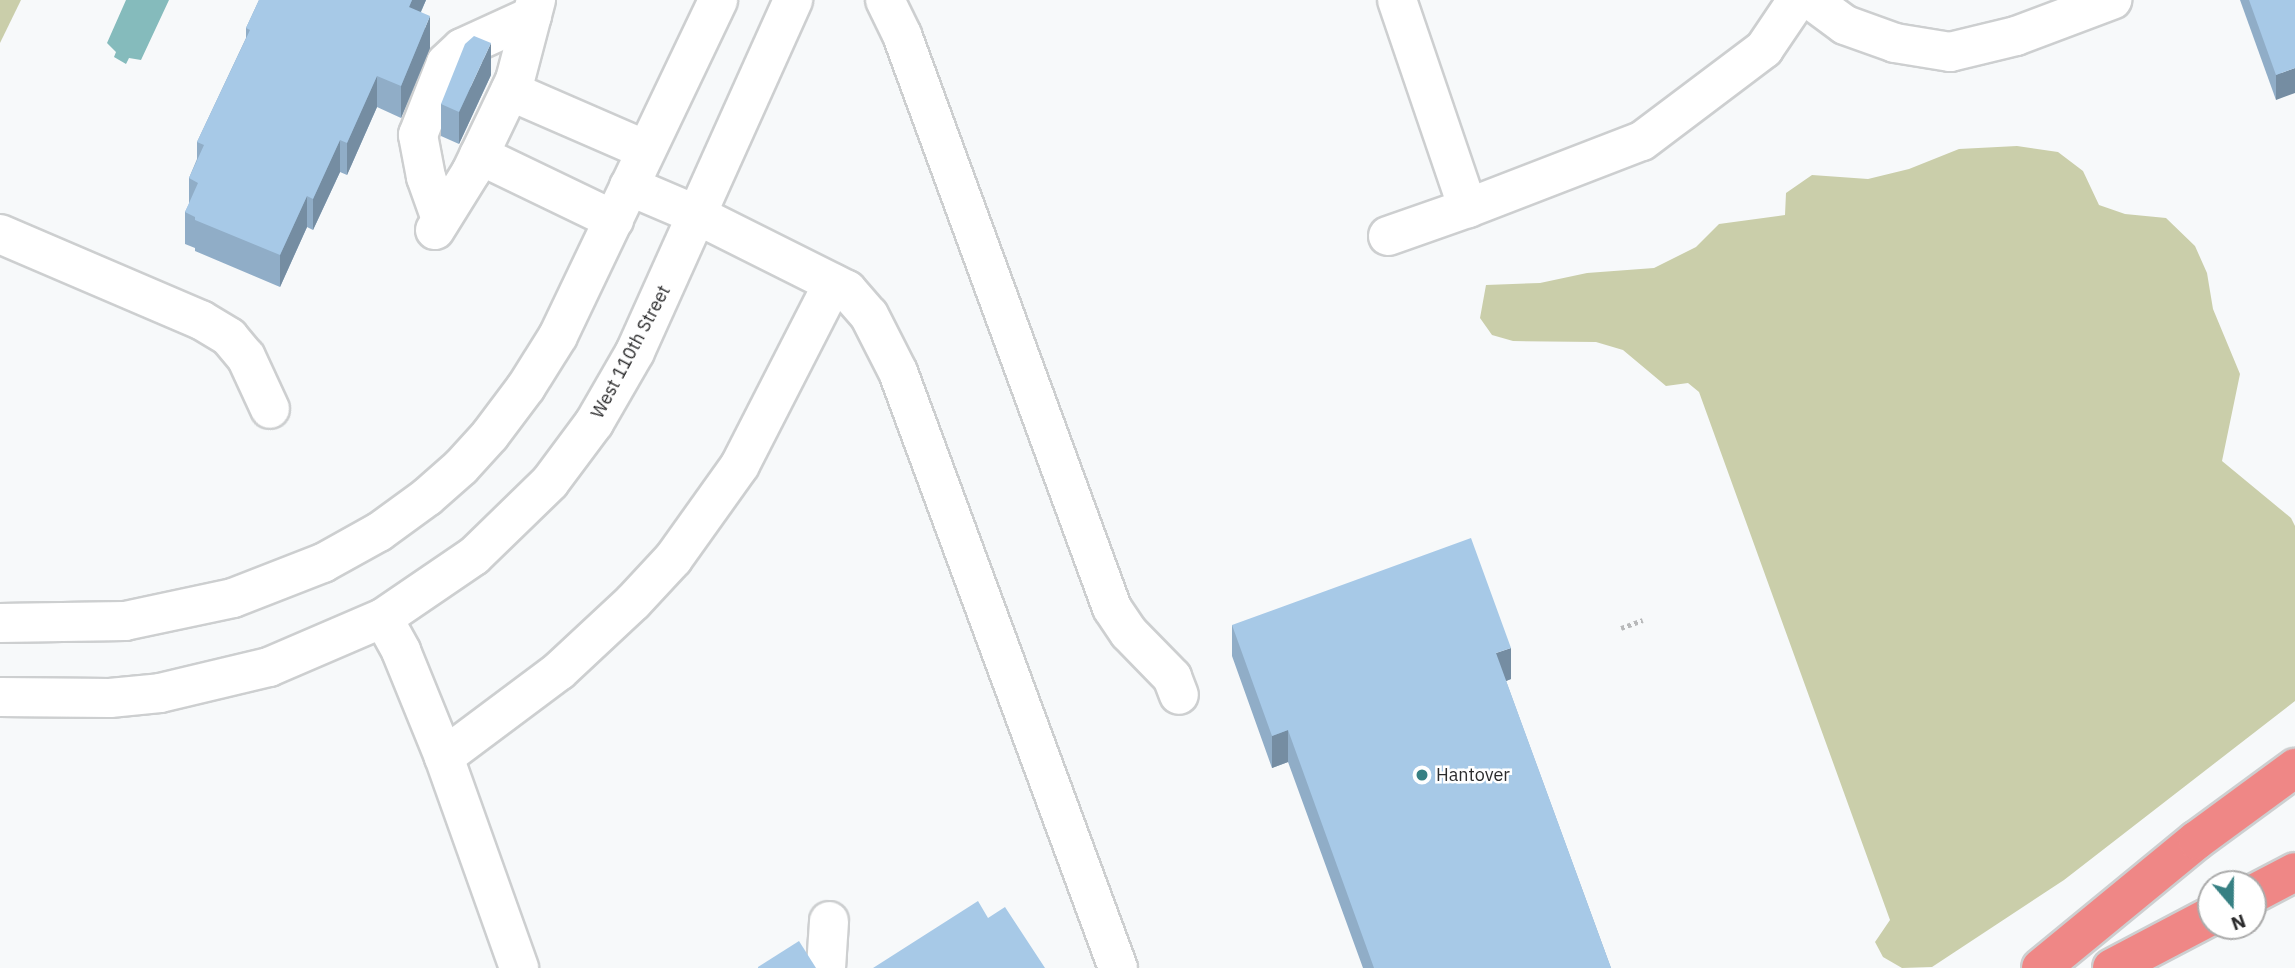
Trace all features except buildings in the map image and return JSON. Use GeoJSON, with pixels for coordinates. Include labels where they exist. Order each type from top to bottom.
{"type":"FeatureCollection","features":[{"type":"Feature","properties":{"kind":"highway"},"geometry":{"type":"LineString","coordinates":[[2041,968],[2197,840],[2295,768]]}},
{"type":"Feature","properties":{"kind":"highway"},"geometry":{"type":"LineString","coordinates":[[2267,887],[2295,872]]}},
{"type":"Feature","properties":{"kind":"highway"},"geometry":{"type":"LineString","coordinates":[[2112,968],[2197,923]]}},
{"type":"Feature","properties":{"kind":"street"},"geometry":{"type":"LineString","coordinates":[[0,623],[125,621],[233,598],[323,563],[379,532],[427,497],[461,467],[511,406],[558,336],[718,0]]}},
{"type":"Feature","properties":{"kind":"street","name":"West 110th Street"},"geometry":{"type":"LineString","coordinates":[[0,697],[110,698],[214,683],[269,667],[383,618],[474,556],[550,482],[594,423],[635,352],[793,0]]}},
{"type":"Feature","properties":{"kind":"street"},"geometry":{"type":"LineString","coordinates":[[885,0],[902,35],[1112,608],[1129,633],[1172,677],[1179,695]]}},
{"type":"Feature","properties":{"kind":"street"},"geometry":{"type":"LineString","coordinates":[[1396,0],[1468,208]]}},
{"type":"Feature","properties":{"kind":"street"},"geometry":{"type":"LineString","coordinates":[[1388,236],[1642,141],[1764,50],[1797,0]]}},
{"type":"Feature","properties":{"kind":"street"},"geometry":{"type":"LineString","coordinates":[[1811,0],[1845,25],[1895,43],[1950,52],[2015,36],[2112,0]]}},
{"type":"Feature","properties":{"kind":"street"},"geometry":{"type":"LineString","coordinates":[[534,8],[510,91],[479,155],[438,224],[418,135],[446,63],[462,48],[534,8]]}},
{"type":"Feature","properties":{"kind":"street"},"geometry":{"type":"LineString","coordinates":[[510,91],[646,150]]}},
{"type":"Feature","properties":{"kind":"street"},"geometry":{"type":"LineString","coordinates":[[479,155],[614,220]]}},
{"type":"Feature","properties":{"kind":"street"},"geometry":{"type":"LineString","coordinates":[[629,186],[697,215],[847,290],[869,315],[898,372],[1118,968]]}},
{"type":"Feature","properties":{"kind":"street"},"geometry":{"type":"LineString","coordinates":[[0,234],[201,320],[229,337],[246,357],[271,409]]}},
{"type":"Feature","properties":{"kind":"street"},"geometry":{"type":"LineString","coordinates":[[444,757],[559,671],[633,602],[673,559],[740,465],[833,283]]}},
{"type":"Feature","properties":{"kind":"street"},"geometry":{"type":"LineString","coordinates":[[383,618],[401,651],[444,757],[519,968]]}},
{"type":"Feature","properties":{"kind":"street"},"geometry":{"type":"LineString","coordinates":[[826,968],[829,921]]}},
{"type":"Feature","properties":{"kind":"path"},"geometry":{"type":"LineString","coordinates":[[1620,628],[1643,620]]}},
{"type":"Feature","properties":{"kind":"green space"},"geometry":{"type":"Polygon","coordinates":[[[0,0],[21,0],[0,43],[0,0]]]}},
{"type":"Feature","properties":{"kind":"green space"},"geometry":{"type":"Polygon","coordinates":[[[2017,146],[2058,152],[2083,171],[2099,205],[2125,214],[2166,218],[2195,246],[2207,273],[2213,309],[2240,374],[2222,461],[2291,518],[2295,526],[2295,701],[2064,880],[1932,967],[1902,968],[1883,957],[1875,942],[1890,920],[1699,392],[1688,383],[1666,386],[1623,350],[1596,342],[1513,341],[1492,335],[1480,318],[1486,285],[1540,283],[1587,273],[1654,268],[1696,247],[1719,224],[1785,215],[1786,193],[1812,175],[1868,179],[1909,169],[1959,149],[2017,146]]]}},
{"type":"Feature","properties":{"kind":"water"},"geometry":{"type":"Polygon","coordinates":[[[126,0],[169,0],[141,60],[129,58],[126,64],[114,57],[116,52],[107,43],[126,0]]]}},
{"type":"Feature","properties":{"kind":"place","name":"Hantover"},"geometry":{"type":"Point","coordinates":[1422,775]}}]}
